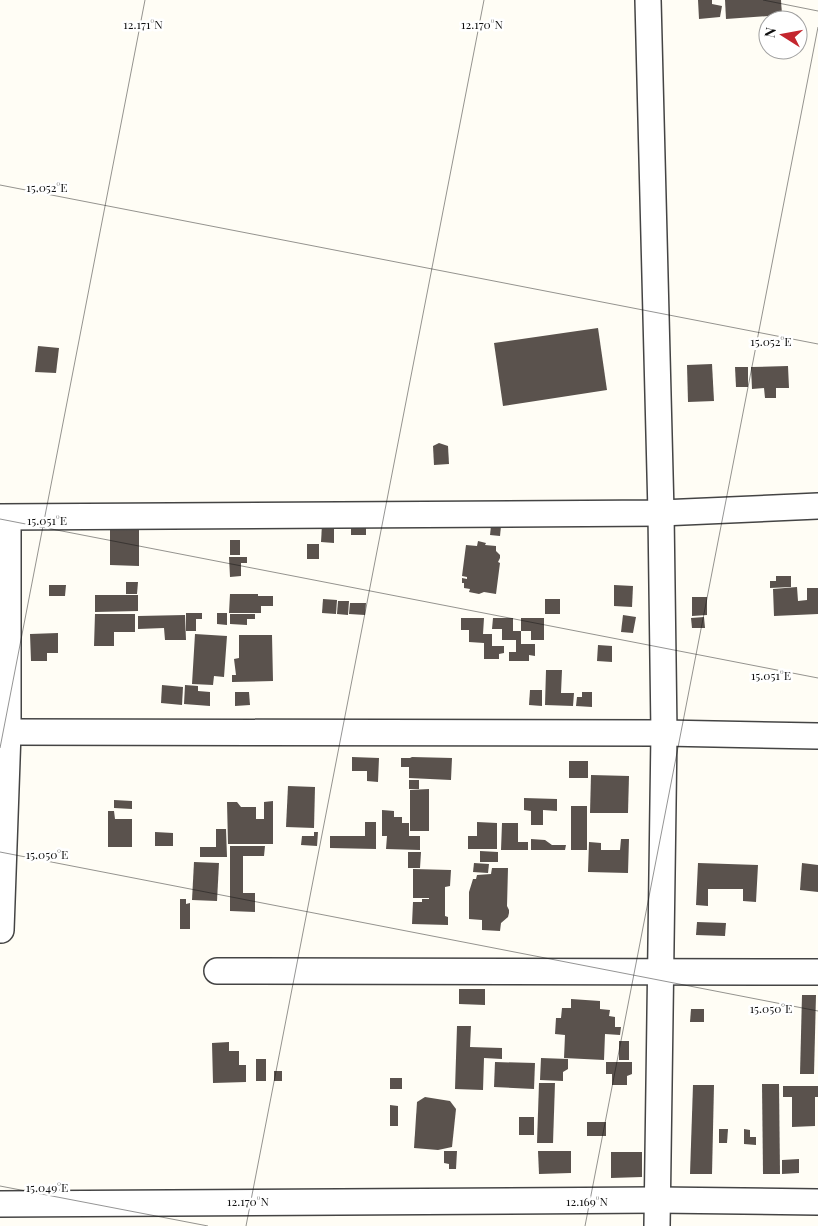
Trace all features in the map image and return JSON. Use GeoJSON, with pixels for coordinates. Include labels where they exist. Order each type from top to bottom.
{"type":"FeatureCollection","features":[{"type":"Feature","properties":{"kind":"street"},"geometry":{"type":"LineString","coordinates":[[648,0],[661,513],[664,733],[657,1226]]}},
{"type":"Feature","properties":{"kind":"street"},"geometry":{"type":"LineString","coordinates":[[1,930],[8,732],[4,518],[661,513],[818,506]]}},
{"type":"Feature","properties":{"kind":"street"},"geometry":{"type":"LineString","coordinates":[[8,732],[664,733],[818,736]]}},
{"type":"Feature","properties":{"kind":"street"},"geometry":{"type":"LineString","coordinates":[[217,971],[818,972]]}},
{"type":"Feature","properties":{"kind":"street"},"geometry":{"type":"LineString","coordinates":[[2,1211],[657,1200],[818,1202]]}},
{"type":"Feature","properties":{"kind":"building"},"geometry":{"type":"Polygon","coordinates":[[[698,0],[712,0],[712,4],[722,6],[720,17],[699,19],[698,0]]]}},
{"type":"Feature","properties":{"kind":"building"},"geometry":{"type":"Polygon","coordinates":[[[725,0],[781,0],[782,10],[758,10],[758,17],[726,19],[725,0]]]}},
{"type":"Feature","properties":{"kind":"building"},"geometry":{"type":"Polygon","coordinates":[[[598,328],[607,390],[503,406],[494,343],[598,328]]]}},
{"type":"Feature","properties":{"kind":"building"},"geometry":{"type":"Polygon","coordinates":[[[38,346],[59,348],[56,373],[35,372],[38,346]]]}},
{"type":"Feature","properties":{"kind":"building"},"geometry":{"type":"Polygon","coordinates":[[[712,364],[714,401],[688,402],[687,365],[712,364]]]}},
{"type":"Feature","properties":{"kind":"building"},"geometry":{"type":"Polygon","coordinates":[[[788,366],[789,388],[776,388],[776,398],[765,398],[764,388],[752,389],[751,367],[788,366]]]}},
{"type":"Feature","properties":{"kind":"building"},"geometry":{"type":"Polygon","coordinates":[[[735,367],[748,367],[748,387],[736,387],[735,367]]]}},
{"type":"Feature","properties":{"kind":"building"},"geometry":{"type":"Polygon","coordinates":[[[439,443],[448,446],[449,464],[434,465],[433,446],[439,443]]]}},
{"type":"Feature","properties":{"kind":"building"},"geometry":{"type":"Polygon","coordinates":[[[110,523],[139,524],[139,566],[110,565],[110,523]]]}},
{"type":"Feature","properties":{"kind":"building"},"geometry":{"type":"Polygon","coordinates":[[[351,524],[366,524],[366,535],[351,535],[351,524]]]}},
{"type":"Feature","properties":{"kind":"building"},"geometry":{"type":"Polygon","coordinates":[[[322,525],[334,525],[334,543],[321,542],[322,525]]]}},
{"type":"Feature","properties":{"kind":"building"},"geometry":{"type":"Polygon","coordinates":[[[491,526],[501,526],[500,536],[490,535],[491,526]]]}},
{"type":"Feature","properties":{"kind":"building"},"geometry":{"type":"Polygon","coordinates":[[[230,540],[240,540],[240,555],[230,555],[230,540]]]}},
{"type":"Feature","properties":{"kind":"building"},"geometry":{"type":"Polygon","coordinates":[[[478,541],[486,543],[485,545],[496,546],[496,551],[500,555],[496,594],[469,592],[470,589],[464,588],[464,583],[462,583],[462,578],[467,579],[467,577],[462,576],[466,545],[477,546],[478,541]]]}},
{"type":"Feature","properties":{"kind":"building"},"geometry":{"type":"Polygon","coordinates":[[[307,544],[319,544],[319,559],[307,559],[307,544]]]}},
{"type":"Feature","properties":{"kind":"building"},"geometry":{"type":"Polygon","coordinates":[[[229,557],[247,557],[247,563],[241,563],[241,576],[230,577],[229,557]]]}},
{"type":"Feature","properties":{"kind":"building"},"geometry":{"type":"Polygon","coordinates":[[[776,576],[791,576],[791,587],[770,588],[770,581],[776,581],[776,576]]]}},
{"type":"Feature","properties":{"kind":"building"},"geometry":{"type":"Polygon","coordinates":[[[126,582],[138,582],[137,594],[126,594],[126,582]]]}},
{"type":"Feature","properties":{"kind":"building"},"geometry":{"type":"Polygon","coordinates":[[[49,585],[66,585],[65,596],[49,596],[49,585]]]}},
{"type":"Feature","properties":{"kind":"building"},"geometry":{"type":"Polygon","coordinates":[[[614,585],[633,586],[632,607],[614,606],[614,585]]]}},
{"type":"Feature","properties":{"kind":"building"},"geometry":{"type":"Polygon","coordinates":[[[797,587],[798,601],[807,600],[807,588],[818,588],[818,614],[774,616],[773,589],[797,587]]]}},
{"type":"Feature","properties":{"kind":"building"},"geometry":{"type":"Polygon","coordinates":[[[230,594],[273,596],[273,606],[261,606],[261,613],[229,613],[230,594]]]}},
{"type":"Feature","properties":{"kind":"building"},"geometry":{"type":"Polygon","coordinates":[[[95,595],[138,595],[138,611],[95,612],[95,595]]]}},
{"type":"Feature","properties":{"kind":"building"},"geometry":{"type":"Polygon","coordinates":[[[692,597],[707,597],[707,615],[692,616],[692,597]]]}},
{"type":"Feature","properties":{"kind":"building"},"geometry":{"type":"Polygon","coordinates":[[[323,599],[337,600],[336,614],[322,613],[323,599]]]}},
{"type":"Feature","properties":{"kind":"building"},"geometry":{"type":"Polygon","coordinates":[[[545,599],[560,599],[560,614],[545,614],[545,599]]]}},
{"type":"Feature","properties":{"kind":"building"},"geometry":{"type":"Polygon","coordinates":[[[338,601],[349,601],[348,615],[337,614],[338,601]]]}},
{"type":"Feature","properties":{"kind":"building"},"geometry":{"type":"Polygon","coordinates":[[[350,603],[366,603],[365,615],[349,614],[350,603]]]}},
{"type":"Feature","properties":{"kind":"building"},"geometry":{"type":"Polygon","coordinates":[[[186,613],[202,613],[202,619],[196,619],[196,631],[186,631],[186,613]]]}},
{"type":"Feature","properties":{"kind":"building"},"geometry":{"type":"Polygon","coordinates":[[[217,613],[227,613],[227,625],[217,624],[217,613]]]}},
{"type":"Feature","properties":{"kind":"building"},"geometry":{"type":"Polygon","coordinates":[[[95,614],[135,614],[135,632],[114,632],[114,646],[94,646],[95,614]]]}},
{"type":"Feature","properties":{"kind":"building"},"geometry":{"type":"Polygon","coordinates":[[[230,614],[255,614],[255,619],[247,619],[247,625],[230,624],[230,614]]]}},
{"type":"Feature","properties":{"kind":"building"},"geometry":{"type":"Polygon","coordinates":[[[185,615],[186,640],[165,640],[164,628],[138,629],[138,616],[185,615]]]}},
{"type":"Feature","properties":{"kind":"building"},"geometry":{"type":"Polygon","coordinates":[[[623,615],[636,617],[633,633],[621,632],[623,615]]]}},
{"type":"Feature","properties":{"kind":"building"},"geometry":{"type":"Polygon","coordinates":[[[704,617],[705,628],[692,628],[691,618],[704,617]]]}},
{"type":"Feature","properties":{"kind":"building"},"geometry":{"type":"Polygon","coordinates":[[[461,618],[484,618],[483,634],[492,634],[492,646],[504,646],[504,653],[499,654],[499,659],[484,659],[484,643],[469,642],[469,630],[461,630],[461,618]]]}},
{"type":"Feature","properties":{"kind":"building"},"geometry":{"type":"Polygon","coordinates":[[[493,618],[513,618],[513,631],[521,631],[521,644],[535,644],[535,656],[529,655],[529,661],[509,661],[509,652],[516,652],[516,640],[502,640],[502,629],[492,629],[493,618]]]}},
{"type":"Feature","properties":{"kind":"building"},"geometry":{"type":"Polygon","coordinates":[[[521,618],[544,618],[544,640],[531,640],[531,631],[521,631],[521,618]]]}},
{"type":"Feature","properties":{"kind":"building"},"geometry":{"type":"Polygon","coordinates":[[[58,633],[58,653],[47,653],[47,661],[31,661],[30,634],[58,633]]]}},
{"type":"Feature","properties":{"kind":"building"},"geometry":{"type":"Polygon","coordinates":[[[195,634],[227,636],[224,677],[214,676],[213,685],[192,684],[195,634]]]}},
{"type":"Feature","properties":{"kind":"building"},"geometry":{"type":"Polygon","coordinates":[[[239,635],[272,635],[273,681],[232,682],[232,675],[236,675],[234,659],[239,658],[239,635]]]}},
{"type":"Feature","properties":{"kind":"building"},"geometry":{"type":"Polygon","coordinates":[[[598,645],[612,646],[612,662],[597,661],[598,645]]]}},
{"type":"Feature","properties":{"kind":"building"},"geometry":{"type":"Polygon","coordinates":[[[546,670],[562,670],[561,693],[574,693],[573,706],[545,705],[546,670]]]}},
{"type":"Feature","properties":{"kind":"building"},"geometry":{"type":"Polygon","coordinates":[[[162,685],[183,687],[182,705],[161,703],[162,685]]]}},
{"type":"Feature","properties":{"kind":"building"},"geometry":{"type":"Polygon","coordinates":[[[185,685],[198,686],[198,691],[210,692],[210,706],[184,704],[185,685]]]}},
{"type":"Feature","properties":{"kind":"building"},"geometry":{"type":"Polygon","coordinates":[[[530,690],[542,690],[542,706],[529,705],[530,690]]]}},
{"type":"Feature","properties":{"kind":"building"},"geometry":{"type":"Polygon","coordinates":[[[235,692],[249,692],[250,705],[235,706],[235,692]]]}},
{"type":"Feature","properties":{"kind":"building"},"geometry":{"type":"Polygon","coordinates":[[[582,692],[592,692],[592,707],[576,706],[577,697],[582,697],[582,692]]]}},
{"type":"Feature","properties":{"kind":"building"},"geometry":{"type":"Polygon","coordinates":[[[352,757],[379,758],[378,782],[367,781],[367,771],[352,771],[352,757]]]}},
{"type":"Feature","properties":{"kind":"building"},"geometry":{"type":"Polygon","coordinates":[[[401,758],[452,758],[451,780],[409,778],[409,767],[401,767],[401,758]]]}},
{"type":"Feature","properties":{"kind":"building"},"geometry":{"type":"Polygon","coordinates":[[[569,761],[588,761],[588,778],[569,778],[569,761]]]}},
{"type":"Feature","properties":{"kind":"building"},"geometry":{"type":"Polygon","coordinates":[[[591,775],[629,776],[628,813],[590,813],[591,775]]]}},
{"type":"Feature","properties":{"kind":"building"},"geometry":{"type":"Polygon","coordinates":[[[409,780],[419,780],[419,789],[409,789],[409,780]]]}},
{"type":"Feature","properties":{"kind":"building"},"geometry":{"type":"Polygon","coordinates":[[[288,786],[315,787],[314,828],[286,827],[288,786]]]}},
{"type":"Feature","properties":{"kind":"building"},"geometry":{"type":"Polygon","coordinates":[[[429,789],[429,831],[410,831],[410,790],[429,789]]]}},
{"type":"Feature","properties":{"kind":"building"},"geometry":{"type":"Polygon","coordinates":[[[524,798],[557,799],[557,811],[543,810],[543,825],[531,825],[531,811],[524,810],[524,798]]]}},
{"type":"Feature","properties":{"kind":"building"},"geometry":{"type":"Polygon","coordinates":[[[114,800],[132,801],[132,809],[114,808],[114,800]]]}},
{"type":"Feature","properties":{"kind":"building"},"geometry":{"type":"Polygon","coordinates":[[[273,801],[273,844],[228,844],[227,802],[237,802],[241,807],[256,807],[256,819],[264,819],[264,802],[273,801]]]}},
{"type":"Feature","properties":{"kind":"building"},"geometry":{"type":"Polygon","coordinates":[[[571,806],[587,806],[587,850],[571,850],[571,806]]]}},
{"type":"Feature","properties":{"kind":"building"},"geometry":{"type":"Polygon","coordinates":[[[382,810],[394,811],[394,817],[402,817],[402,823],[409,823],[409,836],[420,836],[420,850],[386,849],[387,836],[382,836],[382,810]]]}},
{"type":"Feature","properties":{"kind":"building"},"geometry":{"type":"Polygon","coordinates":[[[108,811],[114,811],[115,819],[132,819],[132,847],[108,847],[108,811]]]}},
{"type":"Feature","properties":{"kind":"building"},"geometry":{"type":"Polygon","coordinates":[[[365,822],[376,822],[376,849],[330,848],[330,836],[365,836],[365,822]]]}},
{"type":"Feature","properties":{"kind":"building"},"geometry":{"type":"Polygon","coordinates":[[[477,822],[497,823],[497,849],[468,849],[468,836],[477,836],[477,822]]]}},
{"type":"Feature","properties":{"kind":"building"},"geometry":{"type":"Polygon","coordinates":[[[502,823],[518,823],[518,842],[528,842],[528,850],[501,850],[502,823]]]}},
{"type":"Feature","properties":{"kind":"building"},"geometry":{"type":"Polygon","coordinates":[[[216,829],[226,829],[227,857],[200,857],[200,847],[216,847],[216,829]]]}},
{"type":"Feature","properties":{"kind":"building"},"geometry":{"type":"Polygon","coordinates":[[[155,832],[173,833],[173,846],[155,846],[155,832]]]}},
{"type":"Feature","properties":{"kind":"building"},"geometry":{"type":"Polygon","coordinates":[[[314,832],[318,832],[317,846],[301,845],[302,836],[314,836],[314,832]]]}},
{"type":"Feature","properties":{"kind":"building"},"geometry":{"type":"Polygon","coordinates":[[[531,839],[545,840],[552,845],[566,845],[565,850],[531,850],[531,839]]]}},
{"type":"Feature","properties":{"kind":"building"},"geometry":{"type":"Polygon","coordinates":[[[621,839],[629,839],[628,873],[588,872],[589,842],[601,843],[601,850],[620,850],[621,839]]]}},
{"type":"Feature","properties":{"kind":"building"},"geometry":{"type":"Polygon","coordinates":[[[230,846],[265,846],[264,856],[243,856],[243,893],[255,893],[255,912],[230,911],[230,846]]]}},
{"type":"Feature","properties":{"kind":"building"},"geometry":{"type":"Polygon","coordinates":[[[480,851],[498,852],[498,862],[480,862],[480,851]]]}},
{"type":"Feature","properties":{"kind":"building"},"geometry":{"type":"Polygon","coordinates":[[[408,852],[421,852],[420,868],[408,868],[408,852]]]}},
{"type":"Feature","properties":{"kind":"building"},"geometry":{"type":"Polygon","coordinates":[[[194,862],[219,863],[217,901],[192,900],[194,862]]]}},
{"type":"Feature","properties":{"kind":"building"},"geometry":{"type":"Polygon","coordinates":[[[474,863],[489,864],[488,873],[473,872],[474,863]]]}},
{"type":"Feature","properties":{"kind":"building"},"geometry":{"type":"Polygon","coordinates":[[[698,863],[758,865],[756,902],[743,901],[743,889],[708,889],[708,906],[696,905],[698,863]]]}},
{"type":"Feature","properties":{"kind":"building"},"geometry":{"type":"Polygon","coordinates":[[[802,863],[818,865],[818,892],[800,890],[802,863]]]}},
{"type":"Feature","properties":{"kind":"building"},"geometry":{"type":"Polygon","coordinates":[[[492,868],[508,868],[507,906],[509,913],[508,917],[501,923],[500,931],[482,930],[482,920],[469,919],[469,892],[473,879],[476,879],[477,875],[491,874],[492,868]]]}},
{"type":"Feature","properties":{"kind":"building"},"geometry":{"type":"Polygon","coordinates":[[[413,869],[451,870],[450,886],[445,887],[445,916],[448,917],[448,925],[412,924],[413,902],[422,902],[422,899],[429,899],[413,898],[413,869]]]}},
{"type":"Feature","properties":{"kind":"building"},"geometry":{"type":"Polygon","coordinates":[[[180,899],[186,899],[186,904],[190,903],[190,929],[180,929],[180,899]]]}},
{"type":"Feature","properties":{"kind":"building"},"geometry":{"type":"Polygon","coordinates":[[[697,922],[726,923],[725,936],[696,935],[697,922]]]}},
{"type":"Feature","properties":{"kind":"building"},"geometry":{"type":"Polygon","coordinates":[[[459,989],[485,989],[485,1005],[459,1004],[459,989]]]}},
{"type":"Feature","properties":{"kind":"building"},"geometry":{"type":"Polygon","coordinates":[[[802,995],[816,995],[814,1074],[800,1074],[802,995]]]}},
{"type":"Feature","properties":{"kind":"building"},"geometry":{"type":"Polygon","coordinates":[[[571,999],[600,1001],[600,1009],[610,1010],[609,1016],[615,1017],[615,1027],[621,1027],[620,1035],[605,1034],[604,1060],[564,1058],[565,1035],[555,1034],[556,1018],[561,1018],[562,1008],[571,1008],[571,999]]]}},
{"type":"Feature","properties":{"kind":"building"},"geometry":{"type":"Polygon","coordinates":[[[691,1009],[704,1009],[704,1022],[690,1022],[691,1009]]]}},
{"type":"Feature","properties":{"kind":"building"},"geometry":{"type":"Polygon","coordinates":[[[457,1026],[471,1026],[470,1047],[502,1048],[502,1059],[484,1058],[483,1090],[455,1089],[457,1026]]]}},
{"type":"Feature","properties":{"kind":"building"},"geometry":{"type":"Polygon","coordinates":[[[619,1041],[629,1041],[629,1060],[619,1060],[619,1041]]]}},
{"type":"Feature","properties":{"kind":"building"},"geometry":{"type":"Polygon","coordinates":[[[229,1042],[229,1051],[239,1051],[239,1065],[246,1065],[246,1082],[213,1083],[212,1043],[229,1042]]]}},
{"type":"Feature","properties":{"kind":"building"},"geometry":{"type":"Polygon","coordinates":[[[541,1058],[568,1059],[568,1069],[563,1072],[563,1081],[540,1080],[541,1058]]]}},
{"type":"Feature","properties":{"kind":"building"},"geometry":{"type":"Polygon","coordinates":[[[256,1059],[266,1059],[266,1081],[256,1081],[256,1059]]]}},
{"type":"Feature","properties":{"kind":"building"},"geometry":{"type":"Polygon","coordinates":[[[495,1062],[535,1063],[534,1089],[494,1087],[495,1062]]]}},
{"type":"Feature","properties":{"kind":"building"},"geometry":{"type":"Polygon","coordinates":[[[606,1062],[632,1062],[632,1074],[627,1076],[627,1085],[612,1085],[612,1074],[606,1074],[606,1062]]]}},
{"type":"Feature","properties":{"kind":"building"},"geometry":{"type":"Polygon","coordinates":[[[274,1071],[282,1071],[282,1081],[274,1081],[274,1071]]]}},
{"type":"Feature","properties":{"kind":"building"},"geometry":{"type":"Polygon","coordinates":[[[390,1078],[402,1078],[402,1089],[390,1089],[390,1078]]]}},
{"type":"Feature","properties":{"kind":"building"},"geometry":{"type":"Polygon","coordinates":[[[539,1083],[555,1083],[553,1143],[537,1143],[539,1083]]]}},
{"type":"Feature","properties":{"kind":"building"},"geometry":{"type":"Polygon","coordinates":[[[762,1084],[779,1084],[780,1174],[763,1174],[762,1084]]]}},
{"type":"Feature","properties":{"kind":"building"},"geometry":{"type":"Polygon","coordinates":[[[693,1085],[714,1085],[712,1174],[690,1174],[693,1085]]]}},
{"type":"Feature","properties":{"kind":"building"},"geometry":{"type":"Polygon","coordinates":[[[783,1086],[818,1086],[818,1097],[815,1097],[815,1126],[792,1127],[792,1097],[783,1097],[783,1086]]]}},
{"type":"Feature","properties":{"kind":"building"},"geometry":{"type":"Polygon","coordinates":[[[425,1097],[450,1101],[456,1109],[452,1147],[438,1150],[414,1148],[417,1102],[425,1097]]]}},
{"type":"Feature","properties":{"kind":"building"},"geometry":{"type":"Polygon","coordinates":[[[390,1105],[398,1106],[398,1126],[390,1126],[390,1105]]]}},
{"type":"Feature","properties":{"kind":"building"},"geometry":{"type":"Polygon","coordinates":[[[519,1117],[534,1117],[534,1135],[519,1135],[519,1117]]]}},
{"type":"Feature","properties":{"kind":"building"},"geometry":{"type":"Polygon","coordinates":[[[587,1122],[606,1122],[606,1136],[587,1136],[587,1122]]]}},
{"type":"Feature","properties":{"kind":"building"},"geometry":{"type":"Polygon","coordinates":[[[719,1129],[728,1129],[727,1143],[719,1143],[719,1129]]]}},
{"type":"Feature","properties":{"kind":"building"},"geometry":{"type":"Polygon","coordinates":[[[744,1129],[750,1130],[750,1137],[756,1137],[756,1145],[744,1144],[744,1129]]]}},
{"type":"Feature","properties":{"kind":"building"},"geometry":{"type":"Polygon","coordinates":[[[444,1151],[457,1151],[456,1169],[449,1169],[449,1164],[444,1163],[444,1151]]]}},
{"type":"Feature","properties":{"kind":"building"},"geometry":{"type":"Polygon","coordinates":[[[538,1151],[571,1151],[571,1173],[539,1174],[538,1151]]]}},
{"type":"Feature","properties":{"kind":"building"},"geometry":{"type":"Polygon","coordinates":[[[611,1152],[642,1152],[642,1177],[611,1178],[611,1152]]]}},
{"type":"Feature","properties":{"kind":"building"},"geometry":{"type":"Polygon","coordinates":[[[799,1159],[799,1173],[782,1174],[782,1160],[799,1159]]]}}]}
